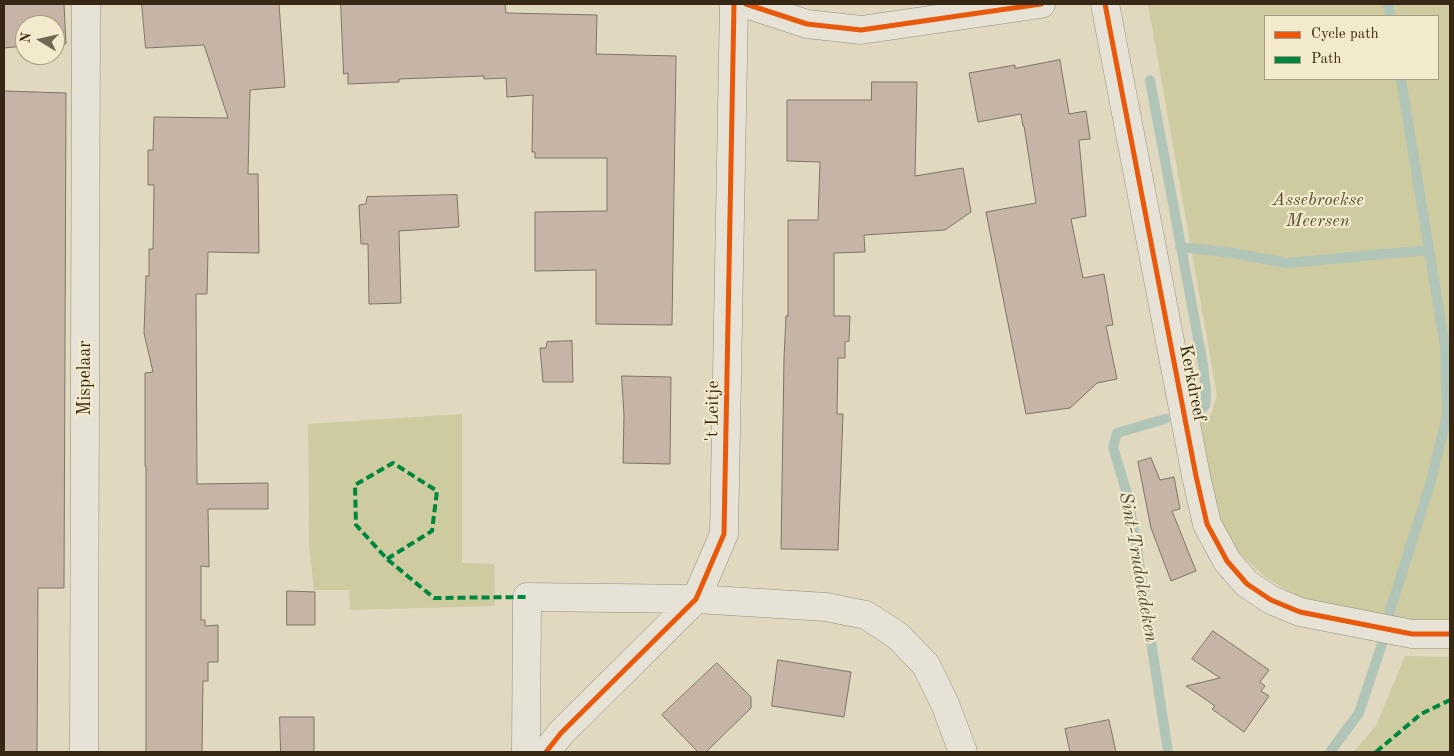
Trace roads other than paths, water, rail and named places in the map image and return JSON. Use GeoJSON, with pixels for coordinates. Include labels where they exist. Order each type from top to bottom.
{"type":"FeatureCollection","features":[{"type":"Feature","properties":{"kind":"street","name":"Mispelaar"},"geometry":{"type":"LineString","coordinates":[[84,752],[86,4]]}},
{"type":"Feature","properties":{"kind":"street","name":"'t Leitje"},"geometry":{"type":"LineString","coordinates":[[546,752],[561,733],[696,599],[724,534],[734,4]]}},
{"type":"Feature","properties":{"kind":"street"},"geometry":{"type":"LineString","coordinates":[[746,4],[807,24],[861,30],[1041,4]]}},
{"type":"Feature","properties":{"kind":"street","name":"Kerkdreef"},"geometry":{"type":"LineString","coordinates":[[1105,4],[1196,476],[1207,524],[1227,561],[1248,584],[1271,600],[1300,612],[1412,634],[1450,634]]}},
{"type":"Feature","properties":{"kind":"street"},"geometry":{"type":"LineString","coordinates":[[526,752],[527,597],[696,599],[826,607],[866,615],[898,636],[926,666],[945,704],[963,752]]}},
{"type":"Feature","properties":{"kind":"waterway","name":"Sint-Trudoledeken"},"geometry":{"type":"LineString","coordinates":[[1388,4],[1390,15]]}},
{"type":"Feature","properties":{"kind":"waterway","name":"Sint-Trudoledeken"},"geometry":{"type":"LineString","coordinates":[[1150,80],[1203,365],[1206,392],[1205,406],[1198,411]]}},
{"type":"Feature","properties":{"kind":"waterway","name":"Sint-Trudoledeken"},"geometry":{"type":"LineString","coordinates":[[1389,614],[1431,481],[1447,415],[1445,347],[1401,80]]}},
{"type":"Feature","properties":{"kind":"waterway","name":"Sint-Trudoledeken"},"geometry":{"type":"LineString","coordinates":[[1180,247],[1233,253],[1287,263],[1429,250]]}},
{"type":"Feature","properties":{"kind":"waterway","name":"Sint-Trudoledeken"},"geometry":{"type":"LineString","coordinates":[[1165,419],[1117,433],[1113,447],[1127,494],[1136,543],[1168,752]]}},
{"type":"Feature","properties":{"kind":"waterway","name":"Sint-Trudoledeken"},"geometry":{"type":"LineString","coordinates":[[1330,752],[1359,713],[1382,644]]}},
{"type":"Feature","properties":{"kind":"park label","name":"Assebroekse Meersen"},"geometry":{"type":"Point","coordinates":[1318,210]}}]}
